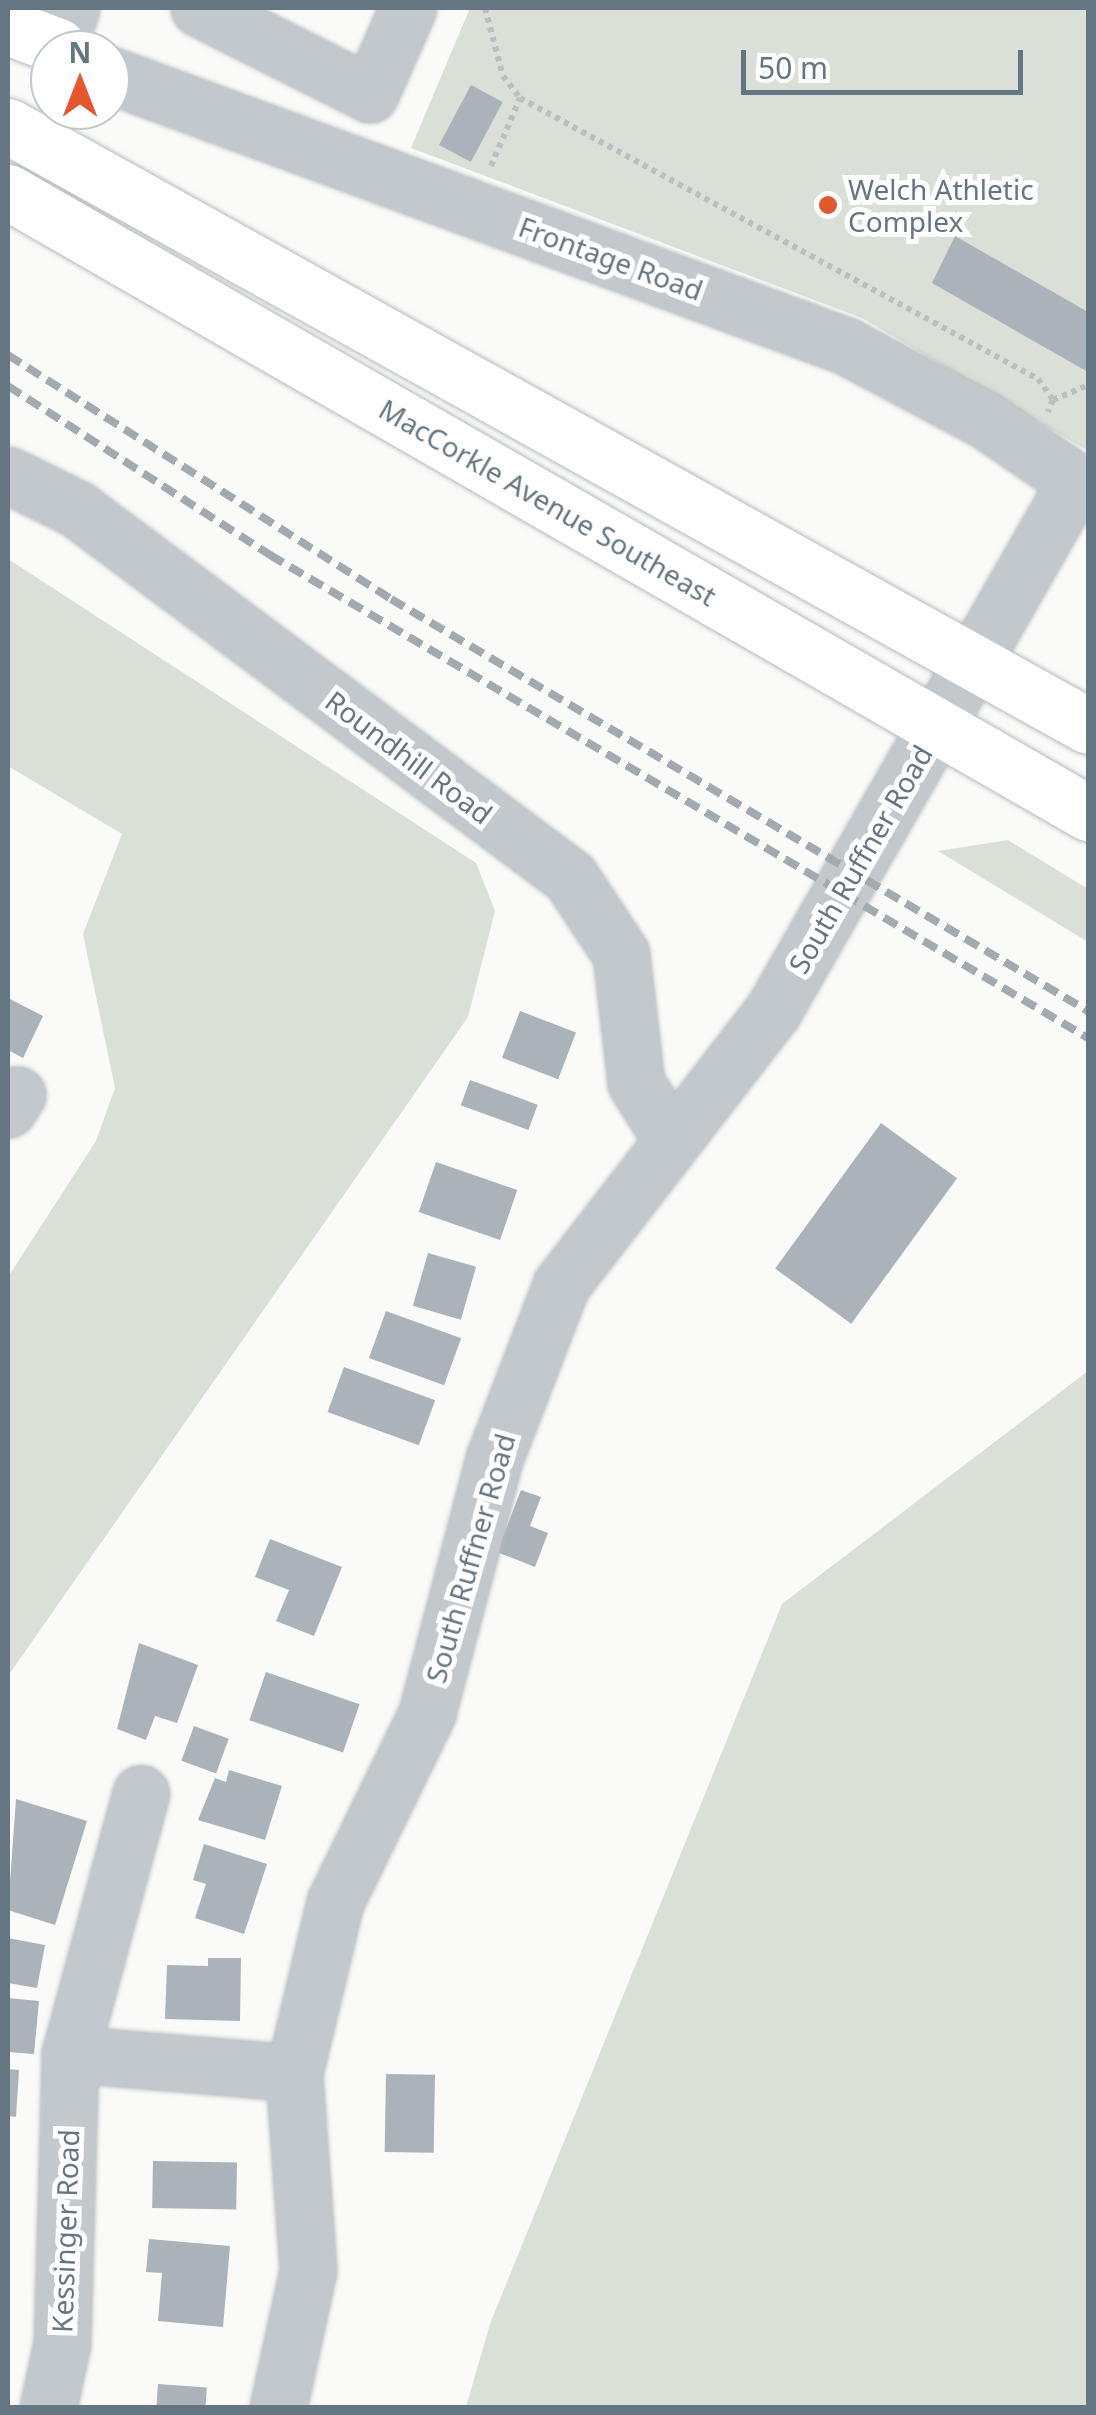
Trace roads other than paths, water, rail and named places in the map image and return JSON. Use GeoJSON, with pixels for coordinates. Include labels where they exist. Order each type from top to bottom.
{"type":"FeatureCollection","features":[{"type":"Feature","properties":{"kind":"main road"},"geometry":{"type":"LineString","coordinates":[[8,126],[1088,726]]}},
{"type":"Feature","properties":{"kind":"main road","name":"MacCorkle Avenue Southeast"},"geometry":{"type":"LineString","coordinates":[[8,192],[1088,813]]}},
{"type":"Feature","properties":{"kind":"street"},"geometry":{"type":"LineString","coordinates":[[199,8],[257,18],[370,94],[408,8]]}},
{"type":"Feature","properties":{"kind":"street","name":"Frontage Road"},"geometry":{"type":"LineString","coordinates":[[130,82],[846,346],[1082,486]]}},
{"type":"Feature","properties":{"kind":"street","name":"Roundhill Road"},"geometry":{"type":"LineString","coordinates":[[8,475],[77,509],[570,876],[622,954],[636,1083],[671,1140]]}},
{"type":"Feature","properties":{"kind":"street","name":"South Ruffner Road"},"geometry":{"type":"LineString","coordinates":[[278,2408],[308,2270],[294,2073],[335,1902],[427,1713],[494,1459],[562,1286],[773,1010],[973,661],[1082,486]]}},
{"type":"Feature","properties":{"kind":"street","name":"Kessinger Road"},"geometry":{"type":"LineString","coordinates":[[48,2408],[62,2342],[70,2054],[141,1793]]}},
{"type":"Feature","properties":{"kind":"street"},"geometry":{"type":"LineString","coordinates":[[70,2054],[294,2073]]}},
{"type":"Feature","properties":{"kind":"railway"},"geometry":{"type":"LineString","coordinates":[[8,355],[391,599],[1088,1011]]}},
{"type":"Feature","properties":{"kind":"railway"},"geometry":{"type":"LineString","coordinates":[[8,386],[270,555],[1088,1038]]}},
{"type":"Feature","properties":{"kind":"place","name":"Welch Athletic Complex"},"geometry":{"type":"Point","coordinates":[828,205]}}]}
